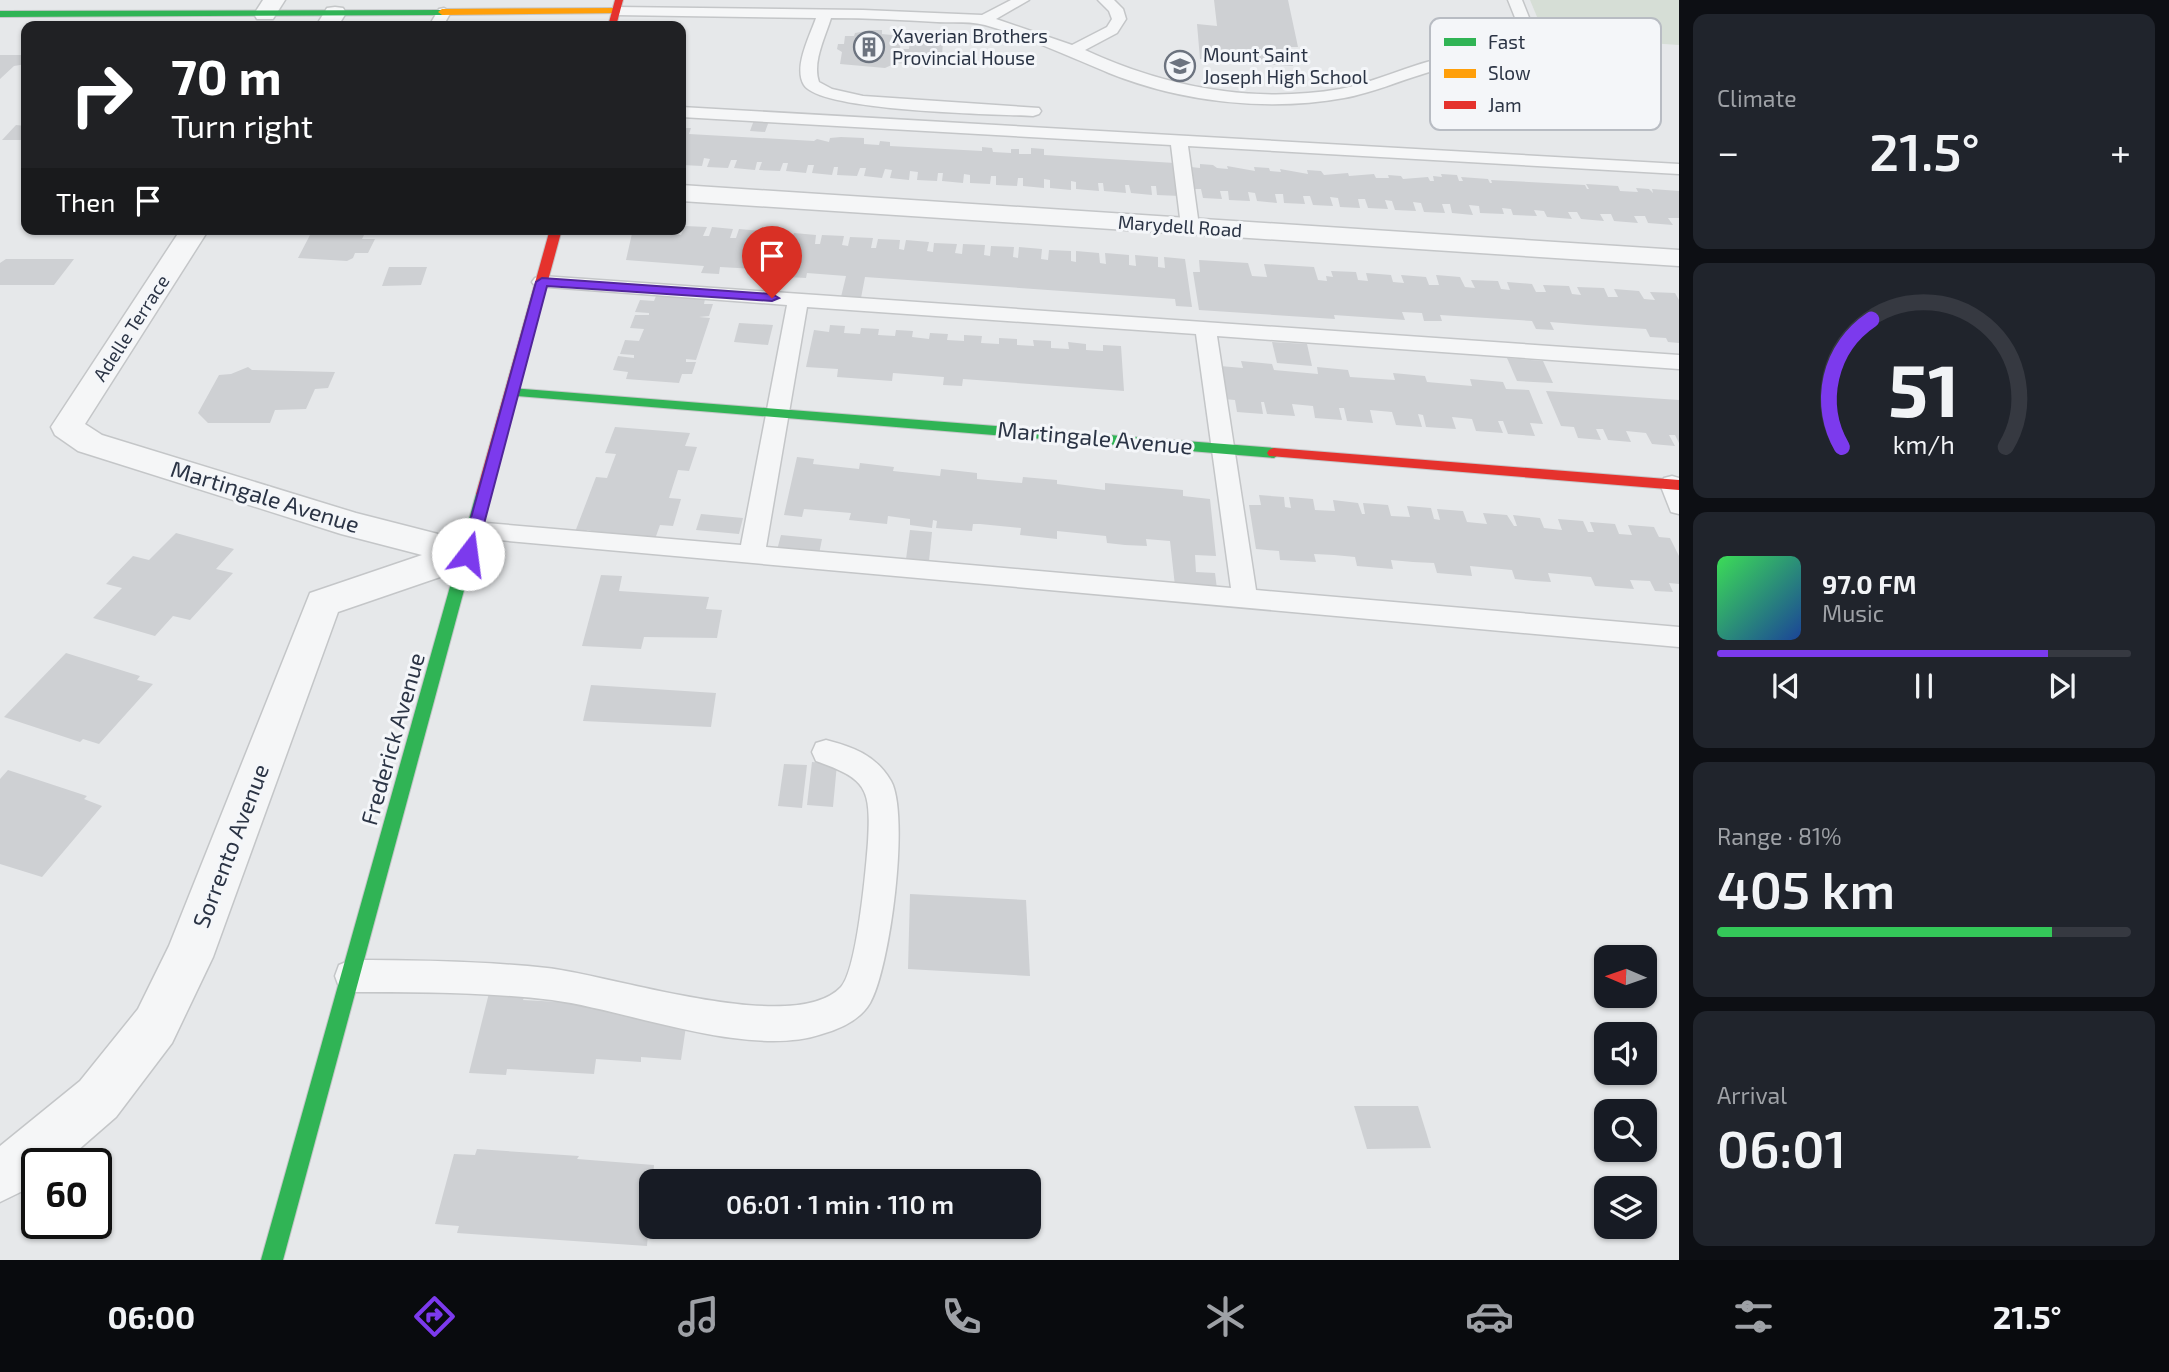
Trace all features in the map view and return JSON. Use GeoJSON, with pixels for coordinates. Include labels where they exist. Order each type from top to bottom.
{"type":"FeatureCollection","features":[{"type":"Feature","properties":{"kind":"street"},"geometry":{"type":"LineString","coordinates":[[0,14],[270,7],[331,20],[616,12]]}},
{"type":"Feature","properties":{"kind":"street","name":"Marydell Road"},"geometry":{"type":"LineString","coordinates":[[686,193],[1679,258]]}},
{"type":"Feature","properties":{"kind":"street","name":"Adelle Terrace"},"geometry":{"type":"LineString","coordinates":[[67,426],[191,235]]}},
{"type":"Feature","properties":{"kind":"street","name":"Frederick Avenue"},"geometry":{"type":"LineString","coordinates":[[272,1260],[554,235]]}},
{"type":"Feature","properties":{"kind":"street","name":"Martingale Avenue"},"geometry":{"type":"LineString","coordinates":[[511,391],[1223,448],[1676,492]]}},
{"type":"Feature","properties":{"kind":"street","name":"Martingale Avenue"},"geometry":{"type":"LineString","coordinates":[[67,426],[90,443],[354,526],[471,543]]}},
{"type":"Feature","properties":{"kind":"street","name":"Sorrento Avenue"},"geometry":{"type":"LineString","coordinates":[[0,1175],[24,1162],[98,1099],[155,1026],[189,957],[323,603],[471,543]]}},
{"type":"Feature","properties":{"kind":"lane"},"geometry":{"type":"LineString","coordinates":[[984,20],[1022,0]]}},
{"type":"Feature","properties":{"kind":"lane"},"geometry":{"type":"LineString","coordinates":[[1073,50],[1112,30],[1119,19],[1116,9],[1105,0]]}},
{"type":"Feature","properties":{"kind":"lane"},"geometry":{"type":"LineString","coordinates":[[1515,0],[1522,18]]}},
{"type":"Feature","properties":{"kind":"lane"},"geometry":{"type":"LineString","coordinates":[[616,12],[825,13],[984,20],[1073,50],[1116,70],[1214,96],[1301,98],[1344,93],[1430,66]]}},
{"type":"Feature","properties":{"kind":"lane"},"geometry":{"type":"LineString","coordinates":[[825,13],[810,59],[809,76],[812,85],[827,93],[863,102],[1033,111]]}},
{"type":"Feature","properties":{"kind":"lane"},"geometry":{"type":"LineString","coordinates":[[686,112],[1679,169]]}},
{"type":"Feature","properties":{"kind":"lane"},"geometry":{"type":"LineString","coordinates":[[1179,141],[1191,226]]}},
{"type":"Feature","properties":{"kind":"lane"},"geometry":{"type":"LineString","coordinates":[[542,282],[1679,362]]}},
{"type":"Feature","properties":{"kind":"lane"},"geometry":{"type":"LineString","coordinates":[[752,555],[798,300]]}},
{"type":"Feature","properties":{"kind":"lane"},"geometry":{"type":"LineString","coordinates":[[1205,328],[1245,599]]}},
{"type":"Feature","properties":{"kind":"lane"},"geometry":{"type":"LineString","coordinates":[[471,543],[752,555],[1679,637]]}},
{"type":"Feature","properties":{"kind":"lane"},"geometry":{"type":"LineString","coordinates":[[351,976],[448,976],[578,987],[771,1024],[815,1020],[840,1010],[859,990],[872,936],[884,844],[882,791],[855,759],[826,752]]}},
{"type":"Feature","properties":{"kind":"shaded area"},"geometry":{"type":"Polygon","coordinates":[[[1530,0],[1679,0],[1679,45],[1661,44],[1661,18],[1538,18],[1530,0]]]}},
{"type":"Feature","properties":{"kind":"building"},"geometry":{"type":"Polygon","coordinates":[[[1214,0],[1288,0],[1298,47],[1289,47],[1293,66],[1200,59],[1197,24],[1217,26],[1214,0]]]}},
{"type":"Feature","properties":{"kind":"building","name":"Xaverian Brothers Provincial House"},"geometry":{"type":"Polygon","coordinates":[[[872,30],[901,36],[900,49],[909,49],[910,39],[943,42],[942,56],[932,56],[933,66],[896,63],[885,68],[840,64],[842,52],[837,49],[838,44],[844,44],[845,36],[872,30]]]}},
{"type":"Feature","properties":{"kind":"building"},"geometry":{"type":"Polygon","coordinates":[[[0,55],[21,55],[21,65],[14,66],[0,79],[0,55]]]}},
{"type":"Feature","properties":{"kind":"building"},"geometry":{"type":"Polygon","coordinates":[[[754,120],[769,121],[765,132],[750,131],[754,120]]]}},
{"type":"Feature","properties":{"kind":"building"},"geometry":{"type":"Polygon","coordinates":[[[16,125],[21,126],[21,140],[2,140],[16,125]]]}},
{"type":"Feature","properties":{"kind":"building"},"geometry":{"type":"Polygon","coordinates":[[[686,128],[691,128],[689,134],[814,141],[817,139],[829,142],[830,138],[864,138],[864,144],[879,145],[880,141],[890,142],[890,146],[982,151],[982,147],[992,148],[993,152],[1011,153],[1011,149],[1019,149],[1019,154],[1031,154],[1031,148],[1044,149],[1044,155],[1175,163],[1180,196],[1157,195],[1156,186],[1151,186],[1152,195],[1131,193],[1129,185],[1125,185],[1126,193],[1104,191],[1103,183],[1098,183],[1099,191],[1076,189],[1076,182],[1071,181],[1071,190],[1050,188],[1050,180],[1044,179],[1044,188],[1023,186],[1023,178],[1018,178],[1017,186],[996,185],[996,176],[991,176],[990,184],[970,183],[970,175],[964,174],[963,183],[942,181],[943,173],[938,173],[937,181],[917,180],[918,172],[910,171],[909,180],[890,178],[892,170],[885,169],[882,178],[864,176],[866,168],[860,168],[857,176],[837,175],[838,167],[834,167],[832,175],[812,173],[814,165],[808,165],[806,173],[786,171],[788,163],[783,163],[780,171],[759,170],[762,162],[757,162],[755,170],[734,168],[737,160],[731,160],[728,168],[707,167],[710,159],[704,158],[702,166],[686,165],[686,128]]]}},
{"type":"Feature","properties":{"kind":"building"},"geometry":{"type":"Polygon","coordinates":[[[1200,164],[1255,171],[1254,167],[1308,174],[1307,170],[1321,171],[1324,175],[1374,174],[1376,178],[1389,178],[1388,175],[1401,176],[1403,179],[1428,177],[1430,181],[1434,181],[1433,176],[1442,177],[1441,174],[1457,175],[1459,181],[1463,181],[1461,177],[1488,179],[1490,183],[1491,180],[1585,185],[1589,189],[1586,184],[1618,186],[1620,191],[1638,192],[1636,188],[1649,189],[1653,193],[1652,189],[1679,191],[1679,218],[1668,218],[1673,225],[1648,223],[1645,216],[1634,216],[1638,223],[1614,221],[1611,214],[1600,214],[1604,221],[1581,219],[1577,212],[1568,212],[1572,219],[1547,217],[1544,211],[1534,210],[1537,216],[1513,215],[1511,209],[1502,208],[1504,214],[1480,213],[1479,206],[1469,205],[1473,215],[1452,213],[1450,204],[1442,204],[1445,213],[1424,212],[1421,203],[1413,202],[1416,211],[1395,210],[1392,201],[1385,200],[1388,209],[1368,208],[1365,199],[1358,199],[1360,208],[1340,207],[1338,198],[1330,197],[1333,206],[1313,205],[1310,196],[1303,196],[1305,204],[1284,203],[1283,194],[1275,194],[1277,203],[1257,201],[1255,193],[1248,192],[1250,201],[1229,200],[1228,191],[1220,191],[1222,199],[1203,198],[1201,189],[1194,189],[1191,167],[1200,168],[1200,164]]]}},
{"type":"Feature","properties":{"kind":"building"},"geometry":{"type":"Polygon","coordinates":[[[686,226],[707,227],[703,236],[709,236],[712,227],[733,229],[730,238],[736,238],[739,229],[762,231],[759,240],[764,240],[767,231],[789,233],[786,242],[791,242],[794,233],[816,235],[815,244],[820,244],[822,235],[844,236],[842,245],[848,246],[850,237],[873,238],[871,248],[876,248],[878,239],[900,240],[899,249],[904,250],[906,240],[929,242],[927,251],[933,252],[934,243],[957,244],[955,253],[962,254],[963,244],[985,245],[984,255],[990,256],[991,246],[1014,247],[1013,257],[1018,258],[1019,247],[1042,249],[1041,259],[1048,260],[1049,250],[1071,251],[1071,261],[1076,262],[1076,251],[1099,253],[1100,263],[1106,264],[1105,253],[1129,255],[1129,265],[1136,266],[1135,255],[1158,257],[1158,267],[1165,268],[1164,257],[1185,259],[1192,307],[1176,306],[1175,299],[865,277],[861,298],[841,297],[846,276],[807,273],[806,278],[789,277],[790,271],[720,267],[719,274],[701,273],[704,266],[626,260],[632,235],[686,235],[686,226]]]}},
{"type":"Feature","properties":{"kind":"building"},"geometry":{"type":"Polygon","coordinates":[[[310,235],[364,235],[362,239],[375,239],[368,253],[355,253],[353,258],[347,261],[298,258],[310,235]]]}},
{"type":"Feature","properties":{"kind":"building"},"geometry":{"type":"Polygon","coordinates":[[[6,259],[74,259],[54,285],[0,285],[0,263],[6,259]]]}},
{"type":"Feature","properties":{"kind":"building"},"geometry":{"type":"Polygon","coordinates":[[[1199,260],[1248,263],[1252,276],[1267,277],[1264,264],[1314,267],[1318,280],[1327,281],[1326,276],[1333,277],[1331,271],[1356,272],[1358,280],[1368,281],[1366,273],[1391,275],[1393,282],[1404,283],[1401,275],[1426,277],[1429,285],[1439,285],[1436,275],[1460,277],[1465,287],[1475,288],[1471,280],[1498,281],[1501,289],[1510,290],[1507,282],[1532,284],[1536,292],[1546,292],[1543,285],[1569,286],[1572,294],[1581,295],[1577,287],[1604,288],[1608,297],[1618,297],[1614,289],[1639,291],[1644,299],[1655,300],[1650,292],[1675,293],[1679,300],[1679,343],[1668,342],[1666,338],[1650,337],[1646,329],[1550,322],[1554,330],[1536,329],[1532,321],[1440,315],[1442,321],[1424,321],[1422,313],[1402,312],[1405,320],[1334,315],[1335,319],[1199,310],[1193,272],[1200,272],[1199,260]]]}},
{"type":"Feature","properties":{"kind":"building"},"geometry":{"type":"Polygon","coordinates":[[[389,267],[427,267],[421,285],[382,286],[389,267]]]}},
{"type":"Feature","properties":{"kind":"building"},"geometry":{"type":"Polygon","coordinates":[[[656,296],[705,299],[704,304],[713,304],[709,316],[699,317],[710,318],[696,360],[686,359],[686,362],[696,362],[692,374],[682,374],[679,383],[626,379],[628,372],[613,370],[618,356],[634,358],[634,355],[620,354],[625,340],[639,341],[644,329],[630,328],[635,315],[649,315],[635,312],[640,300],[654,301],[656,296]]]}},
{"type":"Feature","properties":{"kind":"building"},"geometry":{"type":"Polygon","coordinates":[[[739,323],[773,325],[768,345],[734,342],[739,323]]]}},
{"type":"Feature","properties":{"kind":"building"},"geometry":{"type":"Polygon","coordinates":[[[830,325],[845,326],[844,333],[860,334],[861,328],[879,329],[878,335],[895,336],[896,330],[913,331],[912,337],[929,339],[930,333],[948,334],[947,340],[964,341],[964,335],[982,336],[981,343],[999,344],[999,338],[1017,339],[1017,345],[1034,346],[1033,340],[1051,341],[1051,348],[1069,349],[1068,342],[1086,344],[1086,350],[1103,351],[1103,345],[1121,346],[1124,391],[963,379],[962,386],[943,385],[944,377],[893,373],[892,381],[837,377],[838,369],[806,367],[814,330],[829,332],[830,325]]]}},
{"type":"Feature","properties":{"kind":"building"},"geometry":{"type":"Polygon","coordinates":[[[1272,342],[1307,344],[1312,366],[1277,363],[1272,342]]]}},
{"type":"Feature","properties":{"kind":"building"},"geometry":{"type":"Polygon","coordinates":[[[1507,358],[1543,361],[1553,383],[1517,381],[1507,358]]]}},
{"type":"Feature","properties":{"kind":"building"},"geometry":{"type":"Polygon","coordinates":[[[1241,361],[1272,364],[1274,370],[1318,374],[1317,367],[1348,370],[1350,377],[1395,380],[1393,373],[1425,376],[1427,382],[1472,386],[1470,379],[1503,382],[1506,389],[1529,390],[1543,424],[1530,423],[1535,436],[1508,434],[1503,421],[1498,421],[1503,433],[1476,431],[1472,419],[1452,417],[1456,429],[1426,427],[1423,415],[1418,414],[1422,427],[1396,425],[1392,412],[1370,410],[1373,423],[1347,421],[1344,408],[1339,408],[1342,420],[1315,418],[1313,406],[1292,404],[1295,416],[1267,414],[1264,402],[1261,402],[1263,414],[1237,412],[1235,400],[1224,399],[1220,366],[1243,368],[1241,361]]]}},
{"type":"Feature","properties":{"kind":"building"},"geometry":{"type":"Polygon","coordinates":[[[248,367],[252,370],[335,372],[328,388],[315,389],[306,409],[275,410],[270,423],[208,423],[198,413],[219,375],[231,374],[248,367]]]}},
{"type":"Feature","properties":{"kind":"building"},"geometry":{"type":"Polygon","coordinates":[[[1546,391],[1679,400],[1679,443],[1675,435],[1669,435],[1675,446],[1652,444],[1646,433],[1626,431],[1631,442],[1608,440],[1603,429],[1596,429],[1601,440],[1578,438],[1574,427],[1561,426],[1546,391]]]}},
{"type":"Feature","properties":{"kind":"building"},"geometry":{"type":"Polygon","coordinates":[[[615,427],[690,433],[685,446],[697,447],[689,471],[678,470],[669,498],[681,499],[673,526],[660,525],[655,539],[591,533],[592,531],[587,530],[586,533],[575,532],[596,477],[607,478],[616,454],[605,453],[615,427]]]}},
{"type":"Feature","properties":{"kind":"building"},"geometry":{"type":"Polygon","coordinates":[[[797,457],[814,459],[813,464],[859,469],[860,463],[894,467],[893,471],[940,476],[941,469],[977,473],[977,479],[1022,483],[1023,477],[1057,480],[1057,484],[1105,490],[1105,483],[1183,490],[1183,496],[1210,499],[1216,556],[1195,555],[1196,572],[1215,573],[1217,589],[1175,586],[1170,541],[1146,539],[1147,546],[1125,545],[1107,543],[1106,536],[1057,531],[1057,539],[1020,535],[1021,528],[980,524],[973,524],[972,531],[936,528],[937,521],[933,520],[932,528],[910,525],[910,519],[888,516],[887,524],[849,520],[851,513],[804,509],[802,517],[784,515],[797,457]]]}},
{"type":"Feature","properties":{"kind":"building"},"geometry":{"type":"Polygon","coordinates":[[[1259,495],[1284,497],[1285,507],[1291,508],[1289,497],[1313,499],[1315,510],[1335,511],[1333,500],[1358,503],[1362,514],[1365,514],[1363,503],[1388,505],[1391,516],[1410,517],[1407,506],[1431,508],[1434,519],[1440,520],[1437,509],[1463,511],[1467,522],[1487,524],[1483,513],[1507,515],[1514,526],[1517,526],[1513,515],[1540,518],[1544,528],[1562,530],[1558,519],[1583,521],[1588,532],[1594,532],[1590,522],[1615,524],[1619,534],[1632,535],[1628,525],[1654,527],[1659,537],[1670,538],[1679,556],[1679,584],[1669,583],[1673,592],[1655,591],[1650,581],[1630,580],[1634,589],[1595,586],[1591,577],[1548,573],[1551,582],[1534,581],[1515,579],[1512,570],[1470,566],[1472,576],[1437,573],[1434,563],[1391,560],[1393,569],[1357,566],[1355,557],[1334,555],[1314,554],[1316,562],[1280,560],[1279,551],[1256,549],[1249,505],[1261,505],[1259,495]]]}},
{"type":"Feature","properties":{"kind":"building"},"geometry":{"type":"Polygon","coordinates":[[[701,514],[743,518],[739,534],[696,530],[701,514]]]}},
{"type":"Feature","properties":{"kind":"building"},"geometry":{"type":"Polygon","coordinates":[[[910,530],[932,532],[929,561],[906,559],[910,530]]]}},
{"type":"Feature","properties":{"kind":"building"},"geometry":{"type":"Polygon","coordinates":[[[176,533],[234,549],[216,569],[233,573],[190,620],[173,616],[155,636],[93,618],[122,588],[106,584],[133,556],[149,560],[176,533]]]}},
{"type":"Feature","properties":{"kind":"building"},"geometry":{"type":"Polygon","coordinates":[[[781,535],[822,539],[819,554],[777,550],[781,535]]]}},
{"type":"Feature","properties":{"kind":"building"},"geometry":{"type":"Polygon","coordinates":[[[601,575],[622,576],[619,591],[709,597],[706,609],[722,610],[717,638],[644,637],[641,649],[582,646],[601,575]]]}},
{"type":"Feature","properties":{"kind":"building"},"geometry":{"type":"Polygon","coordinates":[[[66,653],[140,676],[137,680],[153,684],[99,744],[83,739],[80,742],[4,717],[66,653]]]}},
{"type":"Feature","properties":{"kind":"building"},"geometry":{"type":"Polygon","coordinates":[[[591,685],[716,693],[711,727],[583,721],[591,685]]]}},
{"type":"Feature","properties":{"kind":"building"},"geometry":{"type":"Polygon","coordinates":[[[812,762],[837,764],[833,807],[807,805],[812,762]]]}},
{"type":"Feature","properties":{"kind":"building"},"geometry":{"type":"Polygon","coordinates":[[[784,764],[807,765],[802,808],[778,806],[784,764]]]}},
{"type":"Feature","properties":{"kind":"building"},"geometry":{"type":"Polygon","coordinates":[[[8,770],[87,796],[84,799],[102,806],[42,877],[0,864],[0,779],[8,770]]]}},
{"type":"Feature","properties":{"kind":"building"},"geometry":{"type":"Polygon","coordinates":[[[910,894],[1026,900],[1030,976],[908,969],[910,894]]]}},
{"type":"Feature","properties":{"kind":"building"},"geometry":{"type":"Polygon","coordinates":[[[489,993],[525,995],[523,1000],[650,1007],[688,1013],[681,1060],[641,1057],[641,1062],[596,1059],[594,1074],[507,1069],[506,1075],[469,1073],[489,993]]]}},
{"type":"Feature","properties":{"kind":"building"},"geometry":{"type":"Polygon","coordinates":[[[1354,1106],[1418,1106],[1431,1148],[1367,1149],[1354,1106]]]}},
{"type":"Feature","properties":{"kind":"building"},"geometry":{"type":"Polygon","coordinates":[[[477,1149],[579,1156],[577,1159],[654,1165],[654,1169],[639,1169],[639,1239],[648,1239],[647,1246],[457,1233],[459,1226],[435,1224],[454,1154],[475,1155],[477,1149]]]}},
{"type":"Feature","properties":{"kind":"traffic: fast"},"geometry":{"type":"LineString","coordinates":[[0,14],[442,12]]}},
{"type":"Feature","properties":{"kind":"traffic: fast"},"geometry":{"type":"LineString","coordinates":[[511,392],[1274,453]]}},
{"type":"Feature","properties":{"kind":"traffic: fast"},"geometry":{"type":"LineString","coordinates":[[272,1260],[483,494]]}},
{"type":"Feature","properties":{"kind":"traffic: slow"},"geometry":{"type":"LineString","coordinates":[[442,12],[616,11]]}},
{"type":"Feature","properties":{"kind":"traffic: jam"},"geometry":{"type":"LineString","coordinates":[[613,21],[619,0]]}},
{"type":"Feature","properties":{"kind":"traffic: jam"},"geometry":{"type":"LineString","coordinates":[[483,494],[554,235]]}},
{"type":"Feature","properties":{"kind":"traffic: jam"},"geometry":{"type":"LineString","coordinates":[[1274,453],[1679,485]]}},
{"type":"Feature","properties":{"kind":"place","name":"Xaverian Brothers Provincial House"},"geometry":{"type":"Point","coordinates":[869,47]}},
{"type":"Feature","properties":{"kind":"place","name":"Mount Saint Joseph High School"},"geometry":{"type":"Point","coordinates":[1180,66]}},
{"type":"Feature","properties":{"kind":"route"},"geometry":{"type":"LineString","coordinates":[[468,554],[542,282],[772,298]]}}]}
